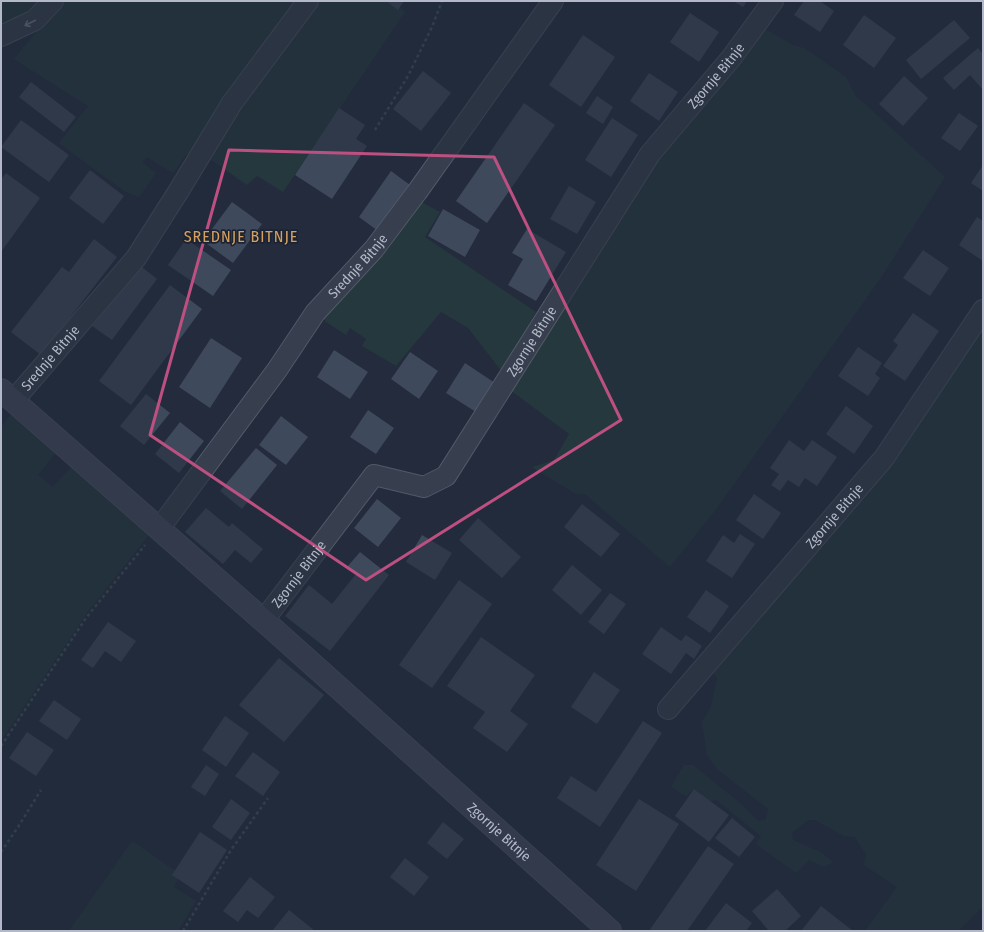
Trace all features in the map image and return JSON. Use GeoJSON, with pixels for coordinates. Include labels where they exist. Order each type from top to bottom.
{"type":"FeatureCollection","features":[{"type":"Feature","properties":{"kind":"main road","name":"Srednje Bitnje"},"geometry":{"type":"LineString","coordinates":[[7,395],[152,523]]}},
{"type":"Feature","properties":{"kind":"main road","name":"Zgornje Bitnje"},"geometry":{"type":"LineString","coordinates":[[152,523],[610,931]]}},
{"type":"Feature","properties":{"kind":"street"},"geometry":{"type":"LineString","coordinates":[[1,36],[36,20],[53,1]]}},
{"type":"Feature","properties":{"kind":"street","name":"Srednje Bitnje"},"geometry":{"type":"LineString","coordinates":[[7,395],[136,258],[232,103],[308,1]]}},
{"type":"Feature","properties":{"kind":"street","name":"Srednje Bitnje"},"geometry":{"type":"LineString","coordinates":[[152,523],[277,370],[315,313],[374,249],[417,192],[553,1]]}},
{"type":"Feature","properties":{"kind":"street","name":"Zgornje Bitnje"},"geometry":{"type":"LineString","coordinates":[[263,621],[374,475],[424,487],[446,476],[650,154],[732,57],[773,1]]}},
{"type":"Feature","properties":{"kind":"street","name":"Zgornje Bitnje"},"geometry":{"type":"LineString","coordinates":[[668,709],[884,458],[983,310]]}},
{"type":"Feature","properties":{"kind":"path"},"geometry":{"type":"LineString","coordinates":[[376,130],[408,76],[432,27],[442,1]]}},
{"type":"Feature","properties":{"kind":"path"},"geometry":{"type":"LineString","coordinates":[[1,746],[86,618],[105,593],[152,523]]}},
{"type":"Feature","properties":{"kind":"path"},"geometry":{"type":"LineString","coordinates":[[1,852],[41,790]]}},
{"type":"Feature","properties":{"kind":"path"},"geometry":{"type":"LineString","coordinates":[[183,931],[231,850],[268,798]]}},
{"type":"Feature","properties":{"kind":"highlighted area"},"geometry":{"type":"Polygon","coordinates":[[[229,150],[494,157],[621,420],[366,580],[150,435],[229,150]]]}},
{"type":"Feature","properties":{"kind":"shaded area"},"geometry":{"type":"Polygon","coordinates":[[[1,1],[46,1],[32,12],[1,28],[1,1]]]}},
{"type":"Feature","properties":{"kind":"shaded area"},"geometry":{"type":"Polygon","coordinates":[[[61,1],[300,1],[193,151],[185,156],[173,173],[147,157],[142,162],[156,173],[139,197],[124,191],[59,143],[88,106],[14,59],[61,1]]]}},
{"type":"Feature","properties":{"kind":"shaded area"},"geometry":{"type":"Polygon","coordinates":[[[314,1],[390,1],[405,12],[283,192],[257,176],[247,185],[207,157],[239,105],[314,1]]]}},
{"type":"Feature","properties":{"kind":"shaded area"},"geometry":{"type":"Polygon","coordinates":[[[763,28],[793,45],[804,48],[846,77],[855,95],[945,177],[880,279],[714,512],[670,567],[585,494],[576,494],[532,467],[554,460],[569,434],[510,390],[644,175],[763,28]]]}},
{"type":"Feature","properties":{"kind":"shaded area"},"geometry":{"type":"Polygon","coordinates":[[[418,200],[440,212],[425,237],[536,312],[527,328],[532,332],[502,372],[468,328],[441,312],[396,366],[362,346],[366,339],[350,328],[346,335],[326,322],[324,319],[324,316],[418,200]]]}},
{"type":"Feature","properties":{"kind":"shaded area"},"geometry":{"type":"Polygon","coordinates":[[[983,320],[983,907],[958,931],[865,931],[897,887],[864,865],[866,855],[855,837],[844,836],[815,820],[808,820],[792,833],[793,840],[822,853],[833,862],[824,867],[809,860],[796,873],[756,844],[761,836],[715,799],[711,802],[695,789],[686,796],[671,787],[684,765],[693,765],[740,803],[758,821],[766,820],[768,809],[717,769],[707,755],[702,722],[711,707],[717,678],[711,670],[983,320]]]}},
{"type":"Feature","properties":{"kind":"shaded area"},"geometry":{"type":"Polygon","coordinates":[[[12,413],[58,450],[38,475],[53,487],[73,465],[149,535],[87,613],[1,741],[1,427],[12,413]]]}},
{"type":"Feature","properties":{"kind":"shaded area"},"geometry":{"type":"Polygon","coordinates":[[[132,841],[180,874],[174,887],[196,901],[178,931],[69,931],[132,841]]]}},
{"type":"Feature","properties":{"kind":"building"},"geometry":{"type":"Polygon","coordinates":[[[386,1],[404,1],[398,10],[386,1]]]}},
{"type":"Feature","properties":{"kind":"building"},"geometry":{"type":"Polygon","coordinates":[[[733,1],[747,1],[743,7],[733,1]]]}},
{"type":"Feature","properties":{"kind":"building"},"geometry":{"type":"Polygon","coordinates":[[[804,1],[820,1],[834,11],[820,32],[794,15],[804,1]]]}},
{"type":"Feature","properties":{"kind":"building"},"geometry":{"type":"Polygon","coordinates":[[[690,13],[719,32],[699,62],[670,42],[690,13]]]}},
{"type":"Feature","properties":{"kind":"building"},"geometry":{"type":"Polygon","coordinates":[[[864,15],[896,38],[874,68],[843,45],[864,15]]]}},
{"type":"Feature","properties":{"kind":"building"},"geometry":{"type":"Polygon","coordinates":[[[954,20],[970,38],[921,79],[906,60],[954,20]]]}},
{"type":"Feature","properties":{"kind":"building"},"geometry":{"type":"Polygon","coordinates":[[[583,35],[615,57],[581,107],[549,85],[583,35]]]}},
{"type":"Feature","properties":{"kind":"building"},"geometry":{"type":"Polygon","coordinates":[[[978,48],[983,54],[983,90],[970,75],[954,90],[943,78],[978,48]]]}},
{"type":"Feature","properties":{"kind":"building"},"geometry":{"type":"Polygon","coordinates":[[[423,71],[451,93],[421,131],[393,109],[423,71]]]}},
{"type":"Feature","properties":{"kind":"building"},"geometry":{"type":"Polygon","coordinates":[[[649,73],[678,92],[659,121],[630,101],[649,73]]]}},
{"type":"Feature","properties":{"kind":"building"},"geometry":{"type":"Polygon","coordinates":[[[904,76],[928,98],[903,126],[879,104],[904,76]]]}},
{"type":"Feature","properties":{"kind":"building"},"geometry":{"type":"Polygon","coordinates":[[[31,82],[76,117],[64,132],[19,97],[31,82]]]}},
{"type":"Feature","properties":{"kind":"building"},"geometry":{"type":"Polygon","coordinates":[[[597,96],[613,107],[603,124],[586,113],[597,96]]]}},
{"type":"Feature","properties":{"kind":"building"},"geometry":{"type":"Polygon","coordinates":[[[524,103],[555,125],[487,223],[456,201],[524,103]]]}},
{"type":"Feature","properties":{"kind":"building"},"geometry":{"type":"Polygon","coordinates":[[[339,108],[365,125],[356,139],[367,146],[332,199],[295,175],[339,108]]]}},
{"type":"Feature","properties":{"kind":"building"},"geometry":{"type":"Polygon","coordinates":[[[959,113],[978,126],[960,151],[941,138],[959,113]]]}},
{"type":"Feature","properties":{"kind":"building"},"geometry":{"type":"Polygon","coordinates":[[[612,118],[638,135],[611,177],[585,160],[612,118]]]}},
{"type":"Feature","properties":{"kind":"building"},"geometry":{"type":"Polygon","coordinates":[[[21,120],[69,155],[49,182],[1,147],[21,120]]]}},
{"type":"Feature","properties":{"kind":"building"},"geometry":{"type":"Polygon","coordinates":[[[983,165],[983,191],[971,183],[983,165]]]}},
{"type":"Feature","properties":{"kind":"building"},"geometry":{"type":"Polygon","coordinates":[[[90,170],[124,196],[103,224],[69,198],[90,170]]]}},
{"type":"Feature","properties":{"kind":"building"},"geometry":{"type":"Polygon","coordinates":[[[391,171],[410,185],[378,231],[359,217],[391,171]]]}},
{"type":"Feature","properties":{"kind":"building"},"geometry":{"type":"Polygon","coordinates":[[[6,173],[40,198],[1,252],[1,179],[6,173]]]}},
{"type":"Feature","properties":{"kind":"building"},"geometry":{"type":"Polygon","coordinates":[[[569,186],[596,202],[577,234],[550,219],[569,186]]]}},
{"type":"Feature","properties":{"kind":"building"},"geometry":{"type":"Polygon","coordinates":[[[232,202],[262,224],[233,263],[203,241],[232,202]]]}},
{"type":"Feature","properties":{"kind":"building"},"geometry":{"type":"Polygon","coordinates":[[[443,209],[480,230],[465,257],[428,236],[443,209]]]}},
{"type":"Feature","properties":{"kind":"building"},"geometry":{"type":"Polygon","coordinates":[[[977,217],[983,221],[983,261],[959,245],[977,217]]]}},
{"type":"Feature","properties":{"kind":"building"},"geometry":{"type":"Polygon","coordinates":[[[527,229],[566,252],[536,301],[508,285],[523,259],[512,253],[527,229]]]}},
{"type":"Feature","properties":{"kind":"building"},"geometry":{"type":"Polygon","coordinates":[[[94,239],[117,257],[41,355],[11,332],[62,267],[69,272],[94,239]]]}},
{"type":"Feature","properties":{"kind":"building"},"geometry":{"type":"Polygon","coordinates":[[[186,239],[231,270],[213,296],[168,265],[186,239]]]}},
{"type":"Feature","properties":{"kind":"building"},"geometry":{"type":"Polygon","coordinates":[[[923,250],[949,268],[930,296],[903,278],[923,250]]]}},
{"type":"Feature","properties":{"kind":"building"},"geometry":{"type":"Polygon","coordinates":[[[138,264],[157,279],[112,340],[92,326],[138,264]]]}},
{"type":"Feature","properties":{"kind":"building"},"geometry":{"type":"Polygon","coordinates":[[[170,285],[202,309],[131,405],[99,381],[170,285]]]}},
{"type":"Feature","properties":{"kind":"building"},"geometry":{"type":"Polygon","coordinates":[[[913,313],[939,331],[905,381],[883,366],[898,345],[893,341],[913,313]]]}},
{"type":"Feature","properties":{"kind":"building"},"geometry":{"type":"Polygon","coordinates":[[[211,338],[242,358],[210,408],[179,387],[211,338]]]}},
{"type":"Feature","properties":{"kind":"building"},"geometry":{"type":"Polygon","coordinates":[[[858,347],[882,363],[875,374],[880,378],[868,396],[838,376],[858,347]]]}},
{"type":"Feature","properties":{"kind":"building"},"geometry":{"type":"Polygon","coordinates":[[[334,350],[368,372],[350,399],[317,377],[334,350]]]}},
{"type":"Feature","properties":{"kind":"building"},"geometry":{"type":"Polygon","coordinates":[[[410,352],[438,371],[419,399],[391,379],[410,352]]]}},
{"type":"Feature","properties":{"kind":"building"},"geometry":{"type":"Polygon","coordinates":[[[465,363],[495,383],[476,412],[446,393],[465,363]]]}},
{"type":"Feature","properties":{"kind":"building"},"geometry":{"type":"Polygon","coordinates":[[[146,394],[170,413],[144,445],[120,426],[146,394]]]}},
{"type":"Feature","properties":{"kind":"building"},"geometry":{"type":"Polygon","coordinates":[[[846,406],[873,426],[854,454],[826,434],[846,406]]]}},
{"type":"Feature","properties":{"kind":"building"},"geometry":{"type":"Polygon","coordinates":[[[368,410],[394,428],[376,454],[350,437],[368,410]]]}},
{"type":"Feature","properties":{"kind":"building"},"geometry":{"type":"Polygon","coordinates":[[[281,416],[308,437],[286,465],[259,445],[281,416]]]}},
{"type":"Feature","properties":{"kind":"building"},"geometry":{"type":"Polygon","coordinates":[[[180,422],[204,441],[179,473],[155,454],[180,422]]]}},
{"type":"Feature","properties":{"kind":"building"},"geometry":{"type":"Polygon","coordinates":[[[789,440],[804,451],[812,440],[837,457],[817,486],[805,478],[799,487],[788,480],[780,491],[771,485],[779,474],[770,468],[789,440]]]}},
{"type":"Feature","properties":{"kind":"building"},"geometry":{"type":"Polygon","coordinates":[[[256,448],[277,465],[242,509],[220,491],[256,448]]]}},
{"type":"Feature","properties":{"kind":"building"},"geometry":{"type":"Polygon","coordinates":[[[754,494],[781,513],[763,539],[736,520],[754,494]]]}},
{"type":"Feature","properties":{"kind":"building"},"geometry":{"type":"Polygon","coordinates":[[[377,499],[401,518],[378,547],[354,528],[377,499]]]}},
{"type":"Feature","properties":{"kind":"building"},"geometry":{"type":"Polygon","coordinates":[[[582,504],[620,534],[601,557],[564,527],[582,504]]]}},
{"type":"Feature","properties":{"kind":"building"},"geometry":{"type":"Polygon","coordinates":[[[206,508],[229,527],[232,523],[263,549],[251,563],[235,550],[223,564],[185,532],[206,508]]]}},
{"type":"Feature","properties":{"kind":"building"},"geometry":{"type":"Polygon","coordinates":[[[478,518],[521,557],[502,578],[459,540],[478,518]]]}},
{"type":"Feature","properties":{"kind":"building"},"geometry":{"type":"Polygon","coordinates":[[[740,534],[755,544],[732,578],[706,561],[723,535],[734,543],[740,534]]]}},
{"type":"Feature","properties":{"kind":"building"},"geometry":{"type":"Polygon","coordinates":[[[422,535],[452,553],[435,580],[406,562],[422,535]]]}},
{"type":"Feature","properties":{"kind":"building"},"geometry":{"type":"Polygon","coordinates":[[[360,552],[389,575],[330,651],[285,616],[309,585],[332,604],[356,574],[347,567],[360,552]]]}},
{"type":"Feature","properties":{"kind":"building"},"geometry":{"type":"Polygon","coordinates":[[[572,565],[602,590],[581,615],[552,590],[572,565]]]}},
{"type":"Feature","properties":{"kind":"building"},"geometry":{"type":"Polygon","coordinates":[[[459,580],[492,604],[432,688],[399,665],[459,580]]]}},
{"type":"Feature","properties":{"kind":"building"},"geometry":{"type":"Polygon","coordinates":[[[706,590],[729,606],[710,633],[687,617],[706,590]]]}},
{"type":"Feature","properties":{"kind":"building"},"geometry":{"type":"Polygon","coordinates":[[[610,593],[626,604],[604,634],[588,622],[610,593]]]}},
{"type":"Feature","properties":{"kind":"building"},"geometry":{"type":"Polygon","coordinates":[[[108,622],[136,641],[121,662],[105,651],[93,668],[81,660],[108,622]]]}},
{"type":"Feature","properties":{"kind":"building"},"geometry":{"type":"Polygon","coordinates":[[[661,627],[681,641],[686,635],[702,646],[694,659],[686,653],[671,674],[642,654],[661,627]]]}},
{"type":"Feature","properties":{"kind":"building"},"geometry":{"type":"Polygon","coordinates":[[[481,637],[535,675],[510,711],[528,724],[507,752],[473,728],[485,712],[447,686],[481,637]]]}},
{"type":"Feature","properties":{"kind":"building"},"geometry":{"type":"Polygon","coordinates":[[[279,658],[324,695],[284,742],[239,705],[279,658]]]}},
{"type":"Feature","properties":{"kind":"building"},"geometry":{"type":"Polygon","coordinates":[[[594,672],[620,690],[597,724],[571,707],[594,672]]]}},
{"type":"Feature","properties":{"kind":"building"},"geometry":{"type":"Polygon","coordinates":[[[54,700],[81,719],[67,740],[39,721],[54,700]]]}},
{"type":"Feature","properties":{"kind":"building"},"geometry":{"type":"Polygon","coordinates":[[[225,716],[249,733],[226,767],[202,750],[225,716]]]}},
{"type":"Feature","properties":{"kind":"building"},"geometry":{"type":"Polygon","coordinates":[[[643,721],[662,733],[600,827],[557,798],[571,776],[596,792],[643,721]]]}},
{"type":"Feature","properties":{"kind":"building"},"geometry":{"type":"Polygon","coordinates":[[[27,732],[54,750],[36,776],[9,758],[27,732]]]}},
{"type":"Feature","properties":{"kind":"building"},"geometry":{"type":"Polygon","coordinates":[[[253,752],[280,772],[263,796],[235,776],[253,752]]]}},
{"type":"Feature","properties":{"kind":"building"},"geometry":{"type":"Polygon","coordinates":[[[206,765],[219,774],[205,796],[191,787],[206,765]]]}},
{"type":"Feature","properties":{"kind":"building"},"geometry":{"type":"Polygon","coordinates":[[[694,789],[729,815],[709,842],[675,816],[694,789]]]}},
{"type":"Feature","properties":{"kind":"building"},"geometry":{"type":"Polygon","coordinates":[[[231,799],[250,813],[231,840],[212,827],[231,799]]]}},
{"type":"Feature","properties":{"kind":"building"},"geometry":{"type":"Polygon","coordinates":[[[639,799],[679,824],[636,891],[596,865],[639,799]]]}},
{"type":"Feature","properties":{"kind":"building"},"geometry":{"type":"Polygon","coordinates":[[[732,818],[755,837],[739,857],[715,838],[732,818]]]}},
{"type":"Feature","properties":{"kind":"building"},"geometry":{"type":"Polygon","coordinates":[[[443,822],[464,839],[447,859],[427,843],[443,822]]]}},
{"type":"Feature","properties":{"kind":"building"},"geometry":{"type":"Polygon","coordinates":[[[200,832],[227,850],[199,893],[172,875],[200,832]]]}},
{"type":"Feature","properties":{"kind":"building"},"geometry":{"type":"Polygon","coordinates":[[[708,846],[734,864],[687,931],[649,931],[708,846]]]}},
{"type":"Feature","properties":{"kind":"building"},"geometry":{"type":"Polygon","coordinates":[[[405,858],[429,877],[414,896],[390,877],[405,858]]]}},
{"type":"Feature","properties":{"kind":"building"},"geometry":{"type":"Polygon","coordinates":[[[250,877],[275,897],[258,918],[247,910],[238,922],[223,911],[250,877]]]}},
{"type":"Feature","properties":{"kind":"building"},"geometry":{"type":"Polygon","coordinates":[[[777,889],[801,916],[785,931],[769,931],[752,911],[777,889]]]}},
{"type":"Feature","properties":{"kind":"building"},"geometry":{"type":"Polygon","coordinates":[[[726,903],[752,923],[746,931],[705,931],[726,903]]]}},
{"type":"Feature","properties":{"kind":"building"},"geometry":{"type":"Polygon","coordinates":[[[821,906],[853,931],[801,931],[821,906]]]}},
{"type":"Feature","properties":{"kind":"building"},"geometry":{"type":"Polygon","coordinates":[[[289,910],[315,931],[272,931],[289,910]]]}},
{"type":"Feature","properties":{"kind":"district","name":"SREDNJE BITNJE"},"geometry":{"type":"Point","coordinates":[241,236]}}]}
